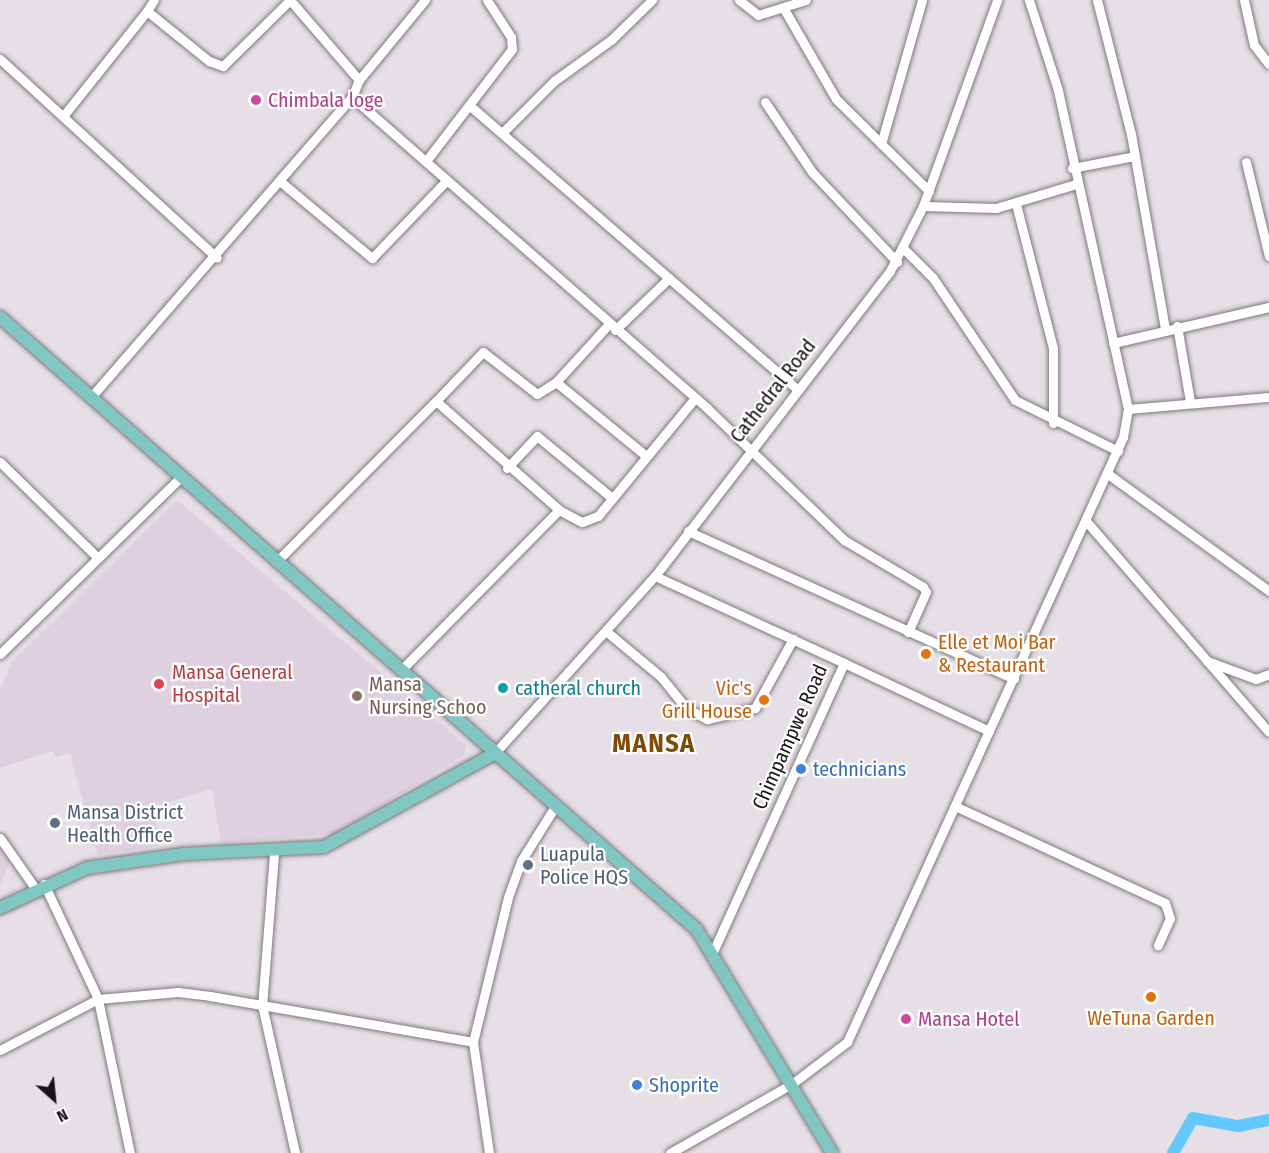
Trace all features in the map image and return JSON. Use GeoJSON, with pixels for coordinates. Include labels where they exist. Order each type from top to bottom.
{"type":"FeatureCollection","features":[{"type":"Feature","properties":{"kind":"main road"},"geometry":{"type":"LineString","coordinates":[[0,317],[494,754],[556,805],[714,950],[832,1153]]}},
{"type":"Feature","properties":{"kind":"main road"},"geometry":{"type":"LineString","coordinates":[[0,908],[40,886],[87,868],[131,860],[274,854],[343,840],[494,754]]}},
{"type":"Feature","properties":{"kind":"street"},"geometry":{"type":"LineString","coordinates":[[64,115],[154,0]]}},
{"type":"Feature","properties":{"kind":"street"},"geometry":{"type":"LineString","coordinates":[[147,11],[209,61],[223,66],[290,0],[359,80]]}},
{"type":"Feature","properties":{"kind":"street"},"geometry":{"type":"LineString","coordinates":[[91,397],[217,258],[352,98],[359,80],[425,0]]}},
{"type":"Feature","properties":{"kind":"street"},"geometry":{"type":"LineString","coordinates":[[426,161],[513,42],[487,0]]}},
{"type":"Feature","properties":{"kind":"street"},"geometry":{"type":"LineString","coordinates":[[503,132],[554,81],[612,39],[652,0]]}},
{"type":"Feature","properties":{"kind":"street"},"geometry":{"type":"LineString","coordinates":[[740,0],[758,15],[784,9],[806,0]]}},
{"type":"Feature","properties":{"kind":"street"},"geometry":{"type":"LineString","coordinates":[[881,144],[922,0]]}},
{"type":"Feature","properties":{"kind":"street","name":"Cathedral Road"},"geometry":{"type":"LineString","coordinates":[[494,754],[607,632],[655,576],[750,449],[897,261],[929,191],[997,0]]}},
{"type":"Feature","properties":{"kind":"street"},"geometry":{"type":"LineString","coordinates":[[670,1153],[792,1083],[848,1042],[1118,451],[1128,409],[1072,168],[1058,90],[1030,0]]}},
{"type":"Feature","properties":{"kind":"street"},"geometry":{"type":"LineString","coordinates":[[1097,0],[1135,156],[1165,329]]}},
{"type":"Feature","properties":{"kind":"street"},"geometry":{"type":"LineString","coordinates":[[1244,0],[1254,45],[1269,64]]}},
{"type":"Feature","properties":{"kind":"street"},"geometry":{"type":"LineString","coordinates":[[784,9],[836,99],[929,191]]}},
{"type":"Feature","properties":{"kind":"street"},"geometry":{"type":"LineString","coordinates":[[0,58],[217,258]]}},
{"type":"Feature","properties":{"kind":"street"},"geometry":{"type":"LineString","coordinates":[[352,98],[426,161],[611,327],[695,398],[844,540],[926,589],[908,632]]}},
{"type":"Feature","properties":{"kind":"street"},"geometry":{"type":"LineString","coordinates":[[765,102],[812,172],[897,261]]}},
{"type":"Feature","properties":{"kind":"street"},"geometry":{"type":"LineString","coordinates":[[469,105],[503,132],[797,390]]}},
{"type":"Feature","properties":{"kind":"street"},"geometry":{"type":"LineString","coordinates":[[1072,168],[1135,156]]}},
{"type":"Feature","properties":{"kind":"street"},"geometry":{"type":"LineString","coordinates":[[1246,162],[1269,256]]}},
{"type":"Feature","properties":{"kind":"street"},"geometry":{"type":"LineString","coordinates":[[281,182],[372,258],[447,180]]}},
{"type":"Feature","properties":{"kind":"street"},"geometry":{"type":"LineString","coordinates":[[923,206],[1016,204],[1076,184]]}},
{"type":"Feature","properties":{"kind":"street"},"geometry":{"type":"LineString","coordinates":[[1016,204],[1053,348],[1053,423]]}},
{"type":"Feature","properties":{"kind":"street"},"geometry":{"type":"LineString","coordinates":[[904,249],[933,278],[1015,400],[1053,423],[1118,451]]}},
{"type":"Feature","properties":{"kind":"street"},"geometry":{"type":"LineString","coordinates":[[276,562],[483,352],[536,394],[556,382],[611,327],[669,278]]}},
{"type":"Feature","properties":{"kind":"street"},"geometry":{"type":"LineString","coordinates":[[1113,343],[1177,326],[1269,307]]}},
{"type":"Feature","properties":{"kind":"street"},"geometry":{"type":"LineString","coordinates":[[1177,326],[1190,401]]}},
{"type":"Feature","properties":{"kind":"street"},"geometry":{"type":"LineString","coordinates":[[556,382],[646,456]]}},
{"type":"Feature","properties":{"kind":"street"},"geometry":{"type":"LineString","coordinates":[[1128,409],[1190,401],[1269,397]]}},
{"type":"Feature","properties":{"kind":"street"},"geometry":{"type":"LineString","coordinates":[[436,400],[507,468],[559,510],[586,522],[612,498],[695,398]]}},
{"type":"Feature","properties":{"kind":"street"},"geometry":{"type":"LineString","coordinates":[[507,468],[537,436],[612,498]]}},
{"type":"Feature","properties":{"kind":"street"},"geometry":{"type":"LineString","coordinates":[[0,462],[98,558]]}},
{"type":"Feature","properties":{"kind":"street"},"geometry":{"type":"LineString","coordinates":[[1108,474],[1269,591]]}},
{"type":"Feature","properties":{"kind":"street"},"geometry":{"type":"LineString","coordinates":[[0,654],[181,477]]}},
{"type":"Feature","properties":{"kind":"street"},"geometry":{"type":"LineString","coordinates":[[400,670],[559,510]]}},
{"type":"Feature","properties":{"kind":"street"},"geometry":{"type":"LineString","coordinates":[[1086,521],[1204,660],[1269,732]]}},
{"type":"Feature","properties":{"kind":"street"},"geometry":{"type":"LineString","coordinates":[[688,531],[1014,678]]}},
{"type":"Feature","properties":{"kind":"street","name":"Chimpampwe Road"},"geometry":{"type":"LineString","coordinates":[[655,576],[844,663],[714,950]]}},
{"type":"Feature","properties":{"kind":"street"},"geometry":{"type":"LineString","coordinates":[[607,632],[661,677],[686,708],[707,719],[755,708],[793,639]]}},
{"type":"Feature","properties":{"kind":"street"},"geometry":{"type":"LineString","coordinates":[[1204,660],[1256,679],[1269,674]]}},
{"type":"Feature","properties":{"kind":"street"},"geometry":{"type":"LineString","coordinates":[[844,663],[989,731]]}},
{"type":"Feature","properties":{"kind":"street"},"geometry":{"type":"LineString","coordinates":[[489,1153],[472,1042],[508,897],[521,861],[556,805]]}},
{"type":"Feature","properties":{"kind":"street"},"geometry":{"type":"LineString","coordinates":[[955,806],[1165,903],[1170,918],[1158,945]]}},
{"type":"Feature","properties":{"kind":"street"},"geometry":{"type":"LineString","coordinates":[[0,837],[40,886],[98,999],[130,1153]]}},
{"type":"Feature","properties":{"kind":"street"},"geometry":{"type":"LineString","coordinates":[[274,854],[262,1005],[295,1153]]}},
{"type":"Feature","properties":{"kind":"street"},"geometry":{"type":"LineString","coordinates":[[0,1050],[98,999],[178,992],[472,1042]]}},
{"type":"Feature","properties":{"kind":"shaded area","name":"Mansa General Hospital"},"geometry":{"type":"Polygon","coordinates":[[[177,500],[466,745],[464,755],[336,834],[221,843],[212,789],[154,807],[159,846],[98,855],[70,753],[55,757],[53,751],[0,768],[0,690],[11,663],[177,500]]]}},
{"type":"Feature","properties":{"kind":"shaded area"},"geometry":{"type":"Polygon","coordinates":[[[0,850],[10,861],[0,886],[0,850]]]}},
{"type":"Feature","properties":{"kind":"waterway","name":"MANSA"},"geometry":{"type":"LineString","coordinates":[[1173,1153],[1193,1118],[1238,1126],[1269,1120]]}},
{"type":"Feature","properties":{"kind":"place","name":"Chimbala loge"},"geometry":{"type":"Point","coordinates":[256,100]}},
{"type":"Feature","properties":{"kind":"place","name":"Elle et Moi Bar & Restaurant"},"geometry":{"type":"Point","coordinates":[926,654]}},
{"type":"Feature","properties":{"kind":"place","name":"Mansa General Hospital"},"geometry":{"type":"Point","coordinates":[159,684]}},
{"type":"Feature","properties":{"kind":"place","name":"catheral church"},"geometry":{"type":"Point","coordinates":[503,688]}},
{"type":"Feature","properties":{"kind":"place","name":"Mansa Nursing Schoo"},"geometry":{"type":"Point","coordinates":[357,696]}},
{"type":"Feature","properties":{"kind":"place","name":"Vic's Grill House"},"geometry":{"type":"Point","coordinates":[764,700]}},
{"type":"Feature","properties":{"kind":"place","name":"technicians"},"geometry":{"type":"Point","coordinates":[801,769]}},
{"type":"Feature","properties":{"kind":"place","name":"Mansa District Health Office"},"geometry":{"type":"Point","coordinates":[55,823]}},
{"type":"Feature","properties":{"kind":"place","name":"Luapula Police HQS"},"geometry":{"type":"Point","coordinates":[528,865]}},
{"type":"Feature","properties":{"kind":"place","name":"WeTuna Garden"},"geometry":{"type":"Point","coordinates":[1151,997]}},
{"type":"Feature","properties":{"kind":"place","name":"Mansa Hotel"},"geometry":{"type":"Point","coordinates":[906,1019]}},
{"type":"Feature","properties":{"kind":"place","name":"Shoprite"},"geometry":{"type":"Point","coordinates":[637,1085]}},
{"type":"Feature","properties":{"kind":"district","name":"MANSA"},"geometry":{"type":"Point","coordinates":[654,744]}}]}
